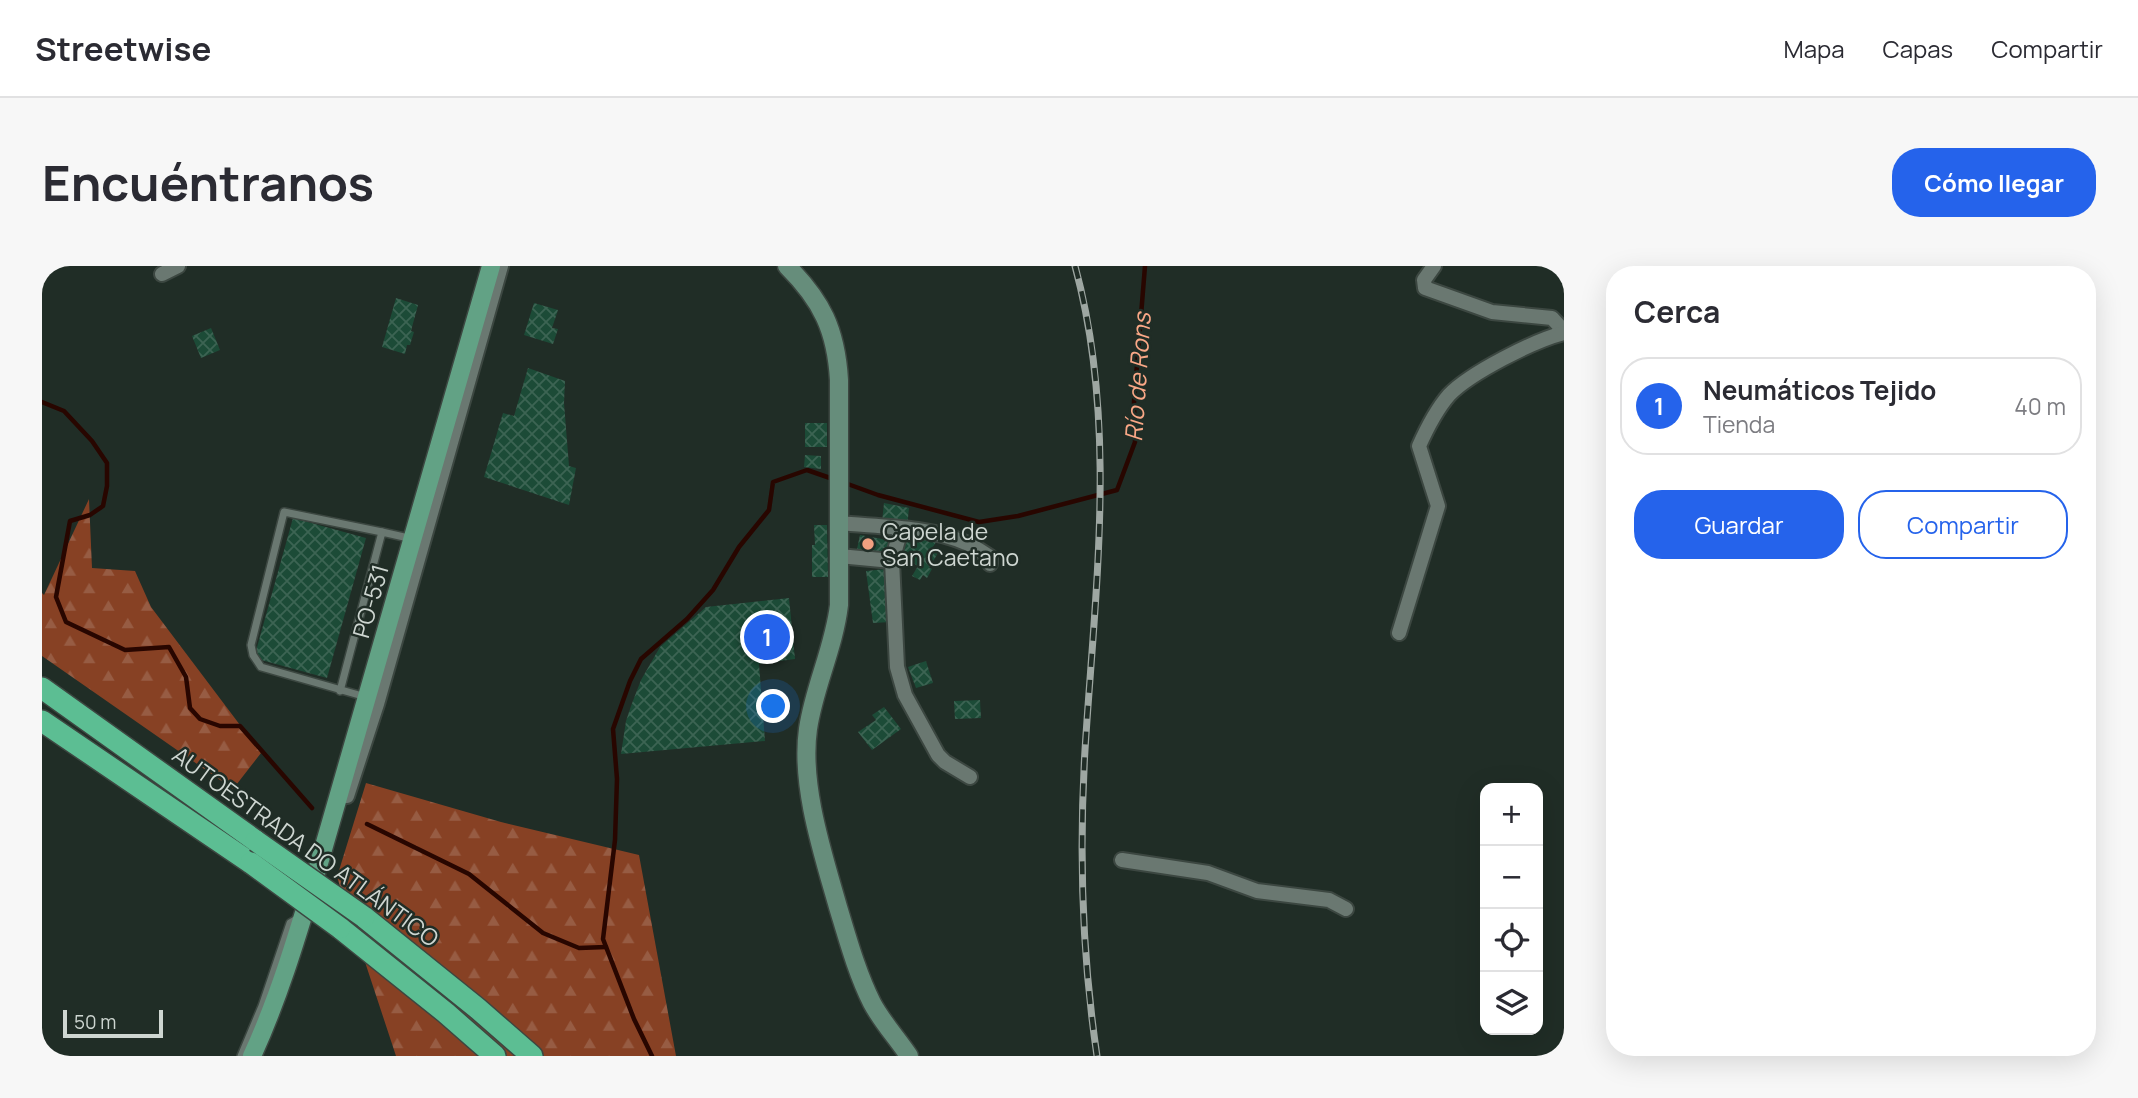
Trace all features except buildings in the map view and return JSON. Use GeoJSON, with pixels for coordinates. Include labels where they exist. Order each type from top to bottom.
{"type":"FeatureCollection","features":[{"type":"Feature","properties":{"kind":"highway","name":"AUTOESTRADA DO ATLÁNTICO"},"geometry":{"type":"LineString","coordinates":[[42,688],[364,917],[532,1056]]}},
{"type":"Feature","properties":{"kind":"highway","name":"AUTOESTRADA DO ATLÁNTICO"},"geometry":{"type":"LineString","coordinates":[[42,721],[251,863],[340,928],[495,1056]]}},
{"type":"Feature","properties":{"kind":"main road","name":"PO-531"},"geometry":{"type":"LineString","coordinates":[[252,1056],[265,1028],[293,949],[491,266]]}},
{"type":"Feature","properties":{"kind":"main road"},"geometry":{"type":"LineString","coordinates":[[787,266],[814,295],[832,335],[838,372],[837,620],[812,706],[807,746],[810,786],[829,876],[859,974],[881,1019],[909,1056]]}},
{"type":"Feature","properties":{"kind":"street"},"geometry":{"type":"LineString","coordinates":[[162,274],[178,266]]}},
{"type":"Feature","properties":{"kind":"street","name":"PO-531"},"geometry":{"type":"LineString","coordinates":[[323,848],[359,695],[404,537],[426,473],[483,266]]}},
{"type":"Feature","properties":{"kind":"street","name":"PO-531"},"geometry":{"type":"LineString","coordinates":[[323,848],[377,704],[501,266]]}},
{"type":"Feature","properties":{"kind":"street"},"geometry":{"type":"LineString","coordinates":[[1399,633],[1438,506],[1419,446],[1429,422],[1450,394],[1481,372],[1564,332],[1552,318],[1492,312],[1424,288],[1424,280],[1434,266]]}},
{"type":"Feature","properties":{"kind":"street"},"geometry":{"type":"LineString","coordinates":[[839,523],[917,530],[966,543],[990,557],[990,564]]}},
{"type":"Feature","properties":{"kind":"street"},"geometry":{"type":"LineString","coordinates":[[901,529],[892,561],[897,667],[905,695],[938,755],[944,762],[970,777]]}},
{"type":"Feature","properties":{"kind":"street"},"geometry":{"type":"LineString","coordinates":[[839,555],[892,561]]}},
{"type":"Feature","properties":{"kind":"street"},"geometry":{"type":"LineString","coordinates":[[1122,860],[1208,873],[1257,891],[1329,900],[1346,909]]}},
{"type":"Feature","properties":{"kind":"lane"},"geometry":{"type":"LineString","coordinates":[[359,695],[261,667],[253,655],[251,645],[284,512],[404,537]]}},
{"type":"Feature","properties":{"kind":"lane"},"geometry":{"type":"LineString","coordinates":[[340,691],[382,532]]}},
{"type":"Feature","properties":{"kind":"lane"},"geometry":{"type":"LineString","coordinates":[[241,1056],[262,1006],[290,923],[303,915]]}},
{"type":"Feature","properties":{"kind":"green space"},"geometry":{"type":"Polygon","coordinates":[[[89,499],[92,568],[135,571],[151,607],[261,753],[233,789],[42,656],[42,593],[44,595],[89,499]]]}},
{"type":"Feature","properties":{"kind":"green space"},"geometry":{"type":"Polygon","coordinates":[[[366,783],[501,822],[639,855],[676,1056],[396,1056],[337,877],[366,783]]]}},
{"type":"Feature","properties":{"kind":"waterway","name":"Río de Rons"},"geometry":{"type":"LineString","coordinates":[[845,483],[878,495],[979,522],[1018,516],[1117,490],[1135,442],[1134,402],[1145,266]]}},
{"type":"Feature","properties":{"kind":"waterway"},"geometry":{"type":"LineString","coordinates":[[42,402],[64,411],[92,441],[107,463],[107,486],[103,506],[90,515],[70,521],[56,597],[66,622],[125,650],[169,647],[186,677],[190,708],[200,719],[220,726],[240,726],[312,808]]}},
{"type":"Feature","properties":{"kind":"waterway"},"geometry":{"type":"LineString","coordinates":[[652,1056],[634,1019],[603,939],[615,840],[617,779],[613,729],[641,659],[687,619],[713,590],[739,547],[769,510],[773,482],[807,470],[833,479]]}},
{"type":"Feature","properties":{"kind":"waterway"},"geometry":{"type":"LineString","coordinates":[[367,824],[469,874],[543,933],[579,948],[606,947]]}},
{"type":"Feature","properties":{"kind":"railway"},"geometry":{"type":"LineString","coordinates":[[1075,266],[1088,325],[1100,446],[1098,568],[1082,826],[1085,941],[1097,1056]]}},
{"type":"Feature","properties":{"kind":"place","name":"Capela de San Caetano"},"geometry":{"type":"Point","coordinates":[868,544]}},
{"type":"Feature","properties":{"kind":"place","name":"Neumáticos Tejido"},"geometry":{"type":"Point","coordinates":[767,637]}}]}
